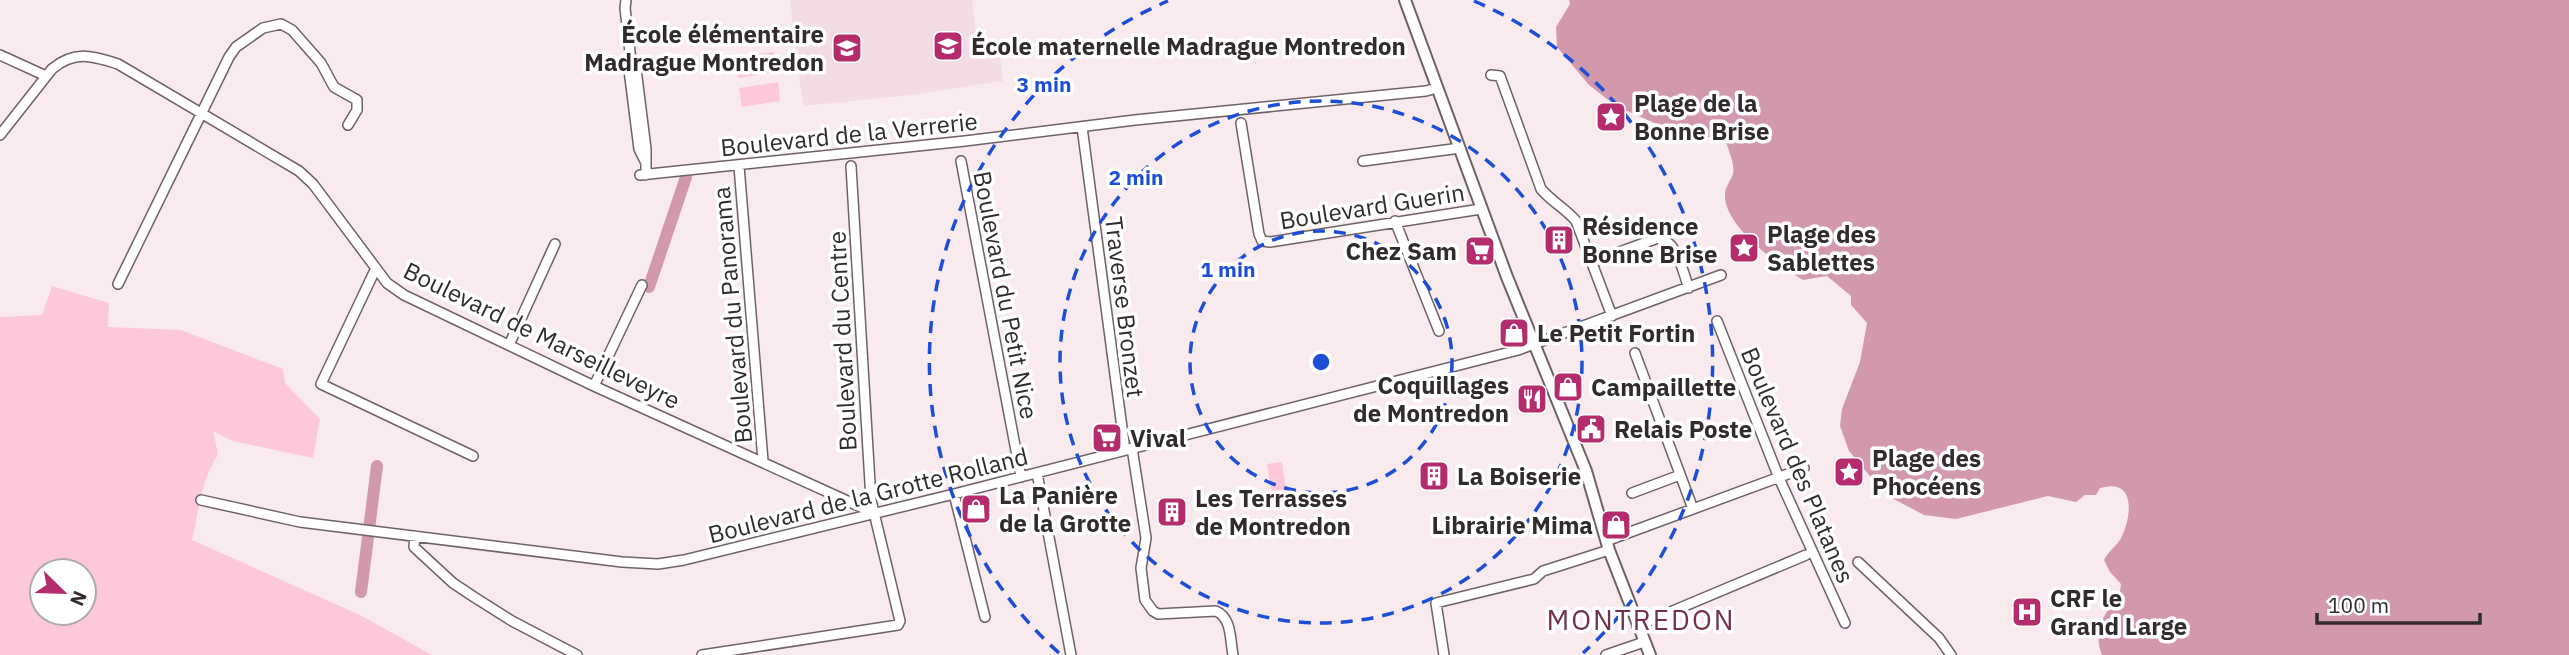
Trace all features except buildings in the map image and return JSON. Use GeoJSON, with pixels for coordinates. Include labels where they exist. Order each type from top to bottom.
{"type":"FeatureCollection","features":[{"type":"Feature","properties":{"kind":"street","name":"Boulevard de la Verrerie"},"geometry":{"type":"LineString","coordinates":[[626,0],[631,61],[636,69],[646,149],[643,175],[1437,88]]}},
{"type":"Feature","properties":{"kind":"street"},"geometry":{"type":"LineString","coordinates":[[1405,0],[1481,209],[1586,471],[1607,545],[1650,655]]}},
{"type":"Feature","properties":{"kind":"street"},"geometry":{"type":"LineString","coordinates":[[118,284],[232,52],[262,28],[275,24],[292,30],[321,63],[334,87],[357,100],[357,110],[348,125]]}},
{"type":"Feature","properties":{"kind":"street"},"geometry":{"type":"LineString","coordinates":[[0,55],[46,76]]}},
{"type":"Feature","properties":{"kind":"street","name":"Boulevard de Marseilleveyre"},"geometry":{"type":"LineString","coordinates":[[0,135],[46,76],[62,60],[85,55],[118,64],[307,177],[387,283],[404,295],[594,386],[874,513]]}},
{"type":"Feature","properties":{"kind":"street"},"geometry":{"type":"LineString","coordinates":[[1490,75],[1500,76],[1541,190],[1566,209],[1576,222],[1612,316]]}},
{"type":"Feature","properties":{"kind":"street","name":"Boulevard Guerin"},"geometry":{"type":"LineString","coordinates":[[1241,123],[1262,241],[1270,242],[1481,209]]}},
{"type":"Feature","properties":{"kind":"street","name":"Traverse Bronzet"},"geometry":{"type":"LineString","coordinates":[[1082,127],[1128,449],[1146,538],[1141,568],[1145,600],[1158,614],[1216,611],[1223,614],[1227,619],[1233,655]]}},
{"type":"Feature","properties":{"kind":"street"},"geometry":{"type":"LineString","coordinates":[[1363,161],[1460,148]]}},
{"type":"Feature","properties":{"kind":"street","name":"Boulevard du Petit Nice"},"geometry":{"type":"LineString","coordinates":[[961,161],[1021,477]]}},
{"type":"Feature","properties":{"kind":"street","name":"Boulevard du Panorama"},"geometry":{"type":"LineString","coordinates":[[739,166],[763,461]]}},
{"type":"Feature","properties":{"kind":"street","name":"Boulevard du Centre"},"geometry":{"type":"LineString","coordinates":[[702,655],[898,625],[900,614],[871,500],[851,166]]}},
{"type":"Feature","properties":{"kind":"street"},"geometry":{"type":"LineString","coordinates":[[1395,221],[1439,331]]}},
{"type":"Feature","properties":{"kind":"street"},"geometry":{"type":"LineString","coordinates":[[1592,262],[1664,239],[1672,245],[1689,288]]}},
{"type":"Feature","properties":{"kind":"street"},"geometry":{"type":"LineString","coordinates":[[509,345],[555,244]]}},
{"type":"Feature","properties":{"kind":"street"},"geometry":{"type":"LineString","coordinates":[[376,268],[321,384],[473,456]]}},
{"type":"Feature","properties":{"kind":"street","name":"Boulevard de la Grotte Rolland"},"geometry":{"type":"LineString","coordinates":[[201,500],[300,522],[622,562],[658,564],[954,495],[1535,345],[1721,275]]}},
{"type":"Feature","properties":{"kind":"street"},"geometry":{"type":"LineString","coordinates":[[594,386],[642,285]]}},
{"type":"Feature","properties":{"kind":"street","name":"Boulevard des Platanes"},"geometry":{"type":"LineString","coordinates":[[1717,321],[1779,478],[1845,623]]}},
{"type":"Feature","properties":{"kind":"street"},"geometry":{"type":"LineString","coordinates":[[1635,353],[1693,509]]}},
{"type":"Feature","properties":{"kind":"street"},"geometry":{"type":"LineString","coordinates":[[1444,655],[1436,603],[1534,579],[1543,571],[1693,509],[1804,468]]}},
{"type":"Feature","properties":{"kind":"street"},"geometry":{"type":"LineString","coordinates":[[1037,473],[1071,655]]}},
{"type":"Feature","properties":{"kind":"street"},"geometry":{"type":"LineString","coordinates":[[1632,494],[1680,475]]}},
{"type":"Feature","properties":{"kind":"street"},"geometry":{"type":"LineString","coordinates":[[954,495],[985,617]]}},
{"type":"Feature","properties":{"kind":"street"},"geometry":{"type":"LineString","coordinates":[[415,536],[414,547],[453,583],[512,621],[577,655]]}},
{"type":"Feature","properties":{"kind":"street"},"geometry":{"type":"LineString","coordinates":[[1637,626],[1807,555]]}},
{"type":"Feature","properties":{"kind":"street"},"geometry":{"type":"LineString","coordinates":[[1858,562],[1939,638],[1951,655]]}},
{"type":"Feature","properties":{"kind":"street"},"geometry":{"type":"LineString","coordinates":[[1606,655],[1644,642]]}},
{"type":"Feature","properties":{"kind":"shaded area"},"geometry":{"type":"Polygon","coordinates":[[[790,0],[972,0],[977,41],[998,39],[1003,81],[903,96],[803,106],[790,0]]]}},
{"type":"Feature","properties":{"kind":"shaded area"},"geometry":{"type":"Polygon","coordinates":[[[1569,0],[2569,0],[2569,655],[2102,655],[2099,631],[2108,609],[2119,597],[2121,584],[2104,560],[2119,541],[2126,525],[2129,510],[2127,496],[2123,490],[2113,486],[2100,488],[2096,495],[2085,495],[2076,502],[2048,496],[1956,519],[1924,515],[1892,498],[1879,487],[1849,451],[1840,426],[1842,409],[1860,362],[1867,323],[1851,305],[1851,296],[1827,276],[1803,280],[1767,255],[1742,231],[1727,206],[1725,191],[1733,170],[1726,142],[1712,137],[1693,137],[1666,128],[1616,106],[1589,85],[1557,47],[1556,27],[1570,4],[1569,0]]]}},
{"type":"Feature","properties":{"kind":"shaded area"},"geometry":{"type":"Polygon","coordinates":[[[774,52],[777,72],[738,78],[735,57],[774,52]]]}},
{"type":"Feature","properties":{"kind":"shaded area"},"geometry":{"type":"Polygon","coordinates":[[[778,82],[780,101],[742,107],[739,88],[778,82]]]}},
{"type":"Feature","properties":{"kind":"shaded area"},"geometry":{"type":"Polygon","coordinates":[[[52,286],[109,303],[108,327],[181,330],[283,369],[285,383],[320,419],[313,458],[232,441],[213,431],[218,454],[204,485],[192,540],[360,615],[432,655],[0,655],[0,317],[42,315],[52,286]]]}},
{"type":"Feature","properties":{"kind":"shaded area"},"geometry":{"type":"Polygon","coordinates":[[[1282,462],[1287,499],[1273,501],[1267,464],[1282,462]]]}},
{"type":"Feature","properties":{"kind":"waterway"},"geometry":{"type":"LineString","coordinates":[[649,287],[686,177]]}},
{"type":"Feature","properties":{"kind":"waterway"},"geometry":{"type":"LineString","coordinates":[[361,592],[377,466]]}},
{"type":"Feature","properties":{"kind":"place","name":"École maternelle Madrague Montredon"},"geometry":{"type":"Point","coordinates":[948,46]}},
{"type":"Feature","properties":{"kind":"place","name":"École élémentaire Madrague Montredon"},"geometry":{"type":"Point","coordinates":[847,48]}},
{"type":"Feature","properties":{"kind":"place","name":"Plage de la Bonne Brise"},"geometry":{"type":"Point","coordinates":[1611,117]}},
{"type":"Feature","properties":{"kind":"place","name":"Résidence Bonne Brise"},"geometry":{"type":"Point","coordinates":[1559,240]}},
{"type":"Feature","properties":{"kind":"place","name":"Plage des Sablettes"},"geometry":{"type":"Point","coordinates":[1744,248]}},
{"type":"Feature","properties":{"kind":"place","name":"Chez Sam"},"geometry":{"type":"Point","coordinates":[1480,251]}},
{"type":"Feature","properties":{"kind":"place","name":"Le Petit Fortin"},"geometry":{"type":"Point","coordinates":[1514,333]}},
{"type":"Feature","properties":{"kind":"place","name":"Campaillette"},"geometry":{"type":"Point","coordinates":[1568,387]}},
{"type":"Feature","properties":{"kind":"place","name":"Coquillages de Montredon"},"geometry":{"type":"Point","coordinates":[1532,399]}},
{"type":"Feature","properties":{"kind":"place","name":"Relais Poste"},"geometry":{"type":"Point","coordinates":[1591,429]}},
{"type":"Feature","properties":{"kind":"place","name":"Vival"},"geometry":{"type":"Point","coordinates":[1107,438]}},
{"type":"Feature","properties":{"kind":"place","name":"Plage des Phocéens"},"geometry":{"type":"Point","coordinates":[1849,472]}},
{"type":"Feature","properties":{"kind":"place","name":"La Boiserie"},"geometry":{"type":"Point","coordinates":[1434,476]}},
{"type":"Feature","properties":{"kind":"place","name":"La Panière de la Grotte"},"geometry":{"type":"Point","coordinates":[976,509]}},
{"type":"Feature","properties":{"kind":"place","name":"Les Terrasses de Montredon"},"geometry":{"type":"Point","coordinates":[1172,512]}},
{"type":"Feature","properties":{"kind":"place","name":"Librairie Mima"},"geometry":{"type":"Point","coordinates":[1616,525]}},
{"type":"Feature","properties":{"kind":"place","name":"CRF le Grand Large"},"geometry":{"type":"Point","coordinates":[2027,612]}},
{"type":"Feature","properties":{"kind":"district","name":"MONTREDON"},"geometry":{"type":"Point","coordinates":[1641,619]}}]}
